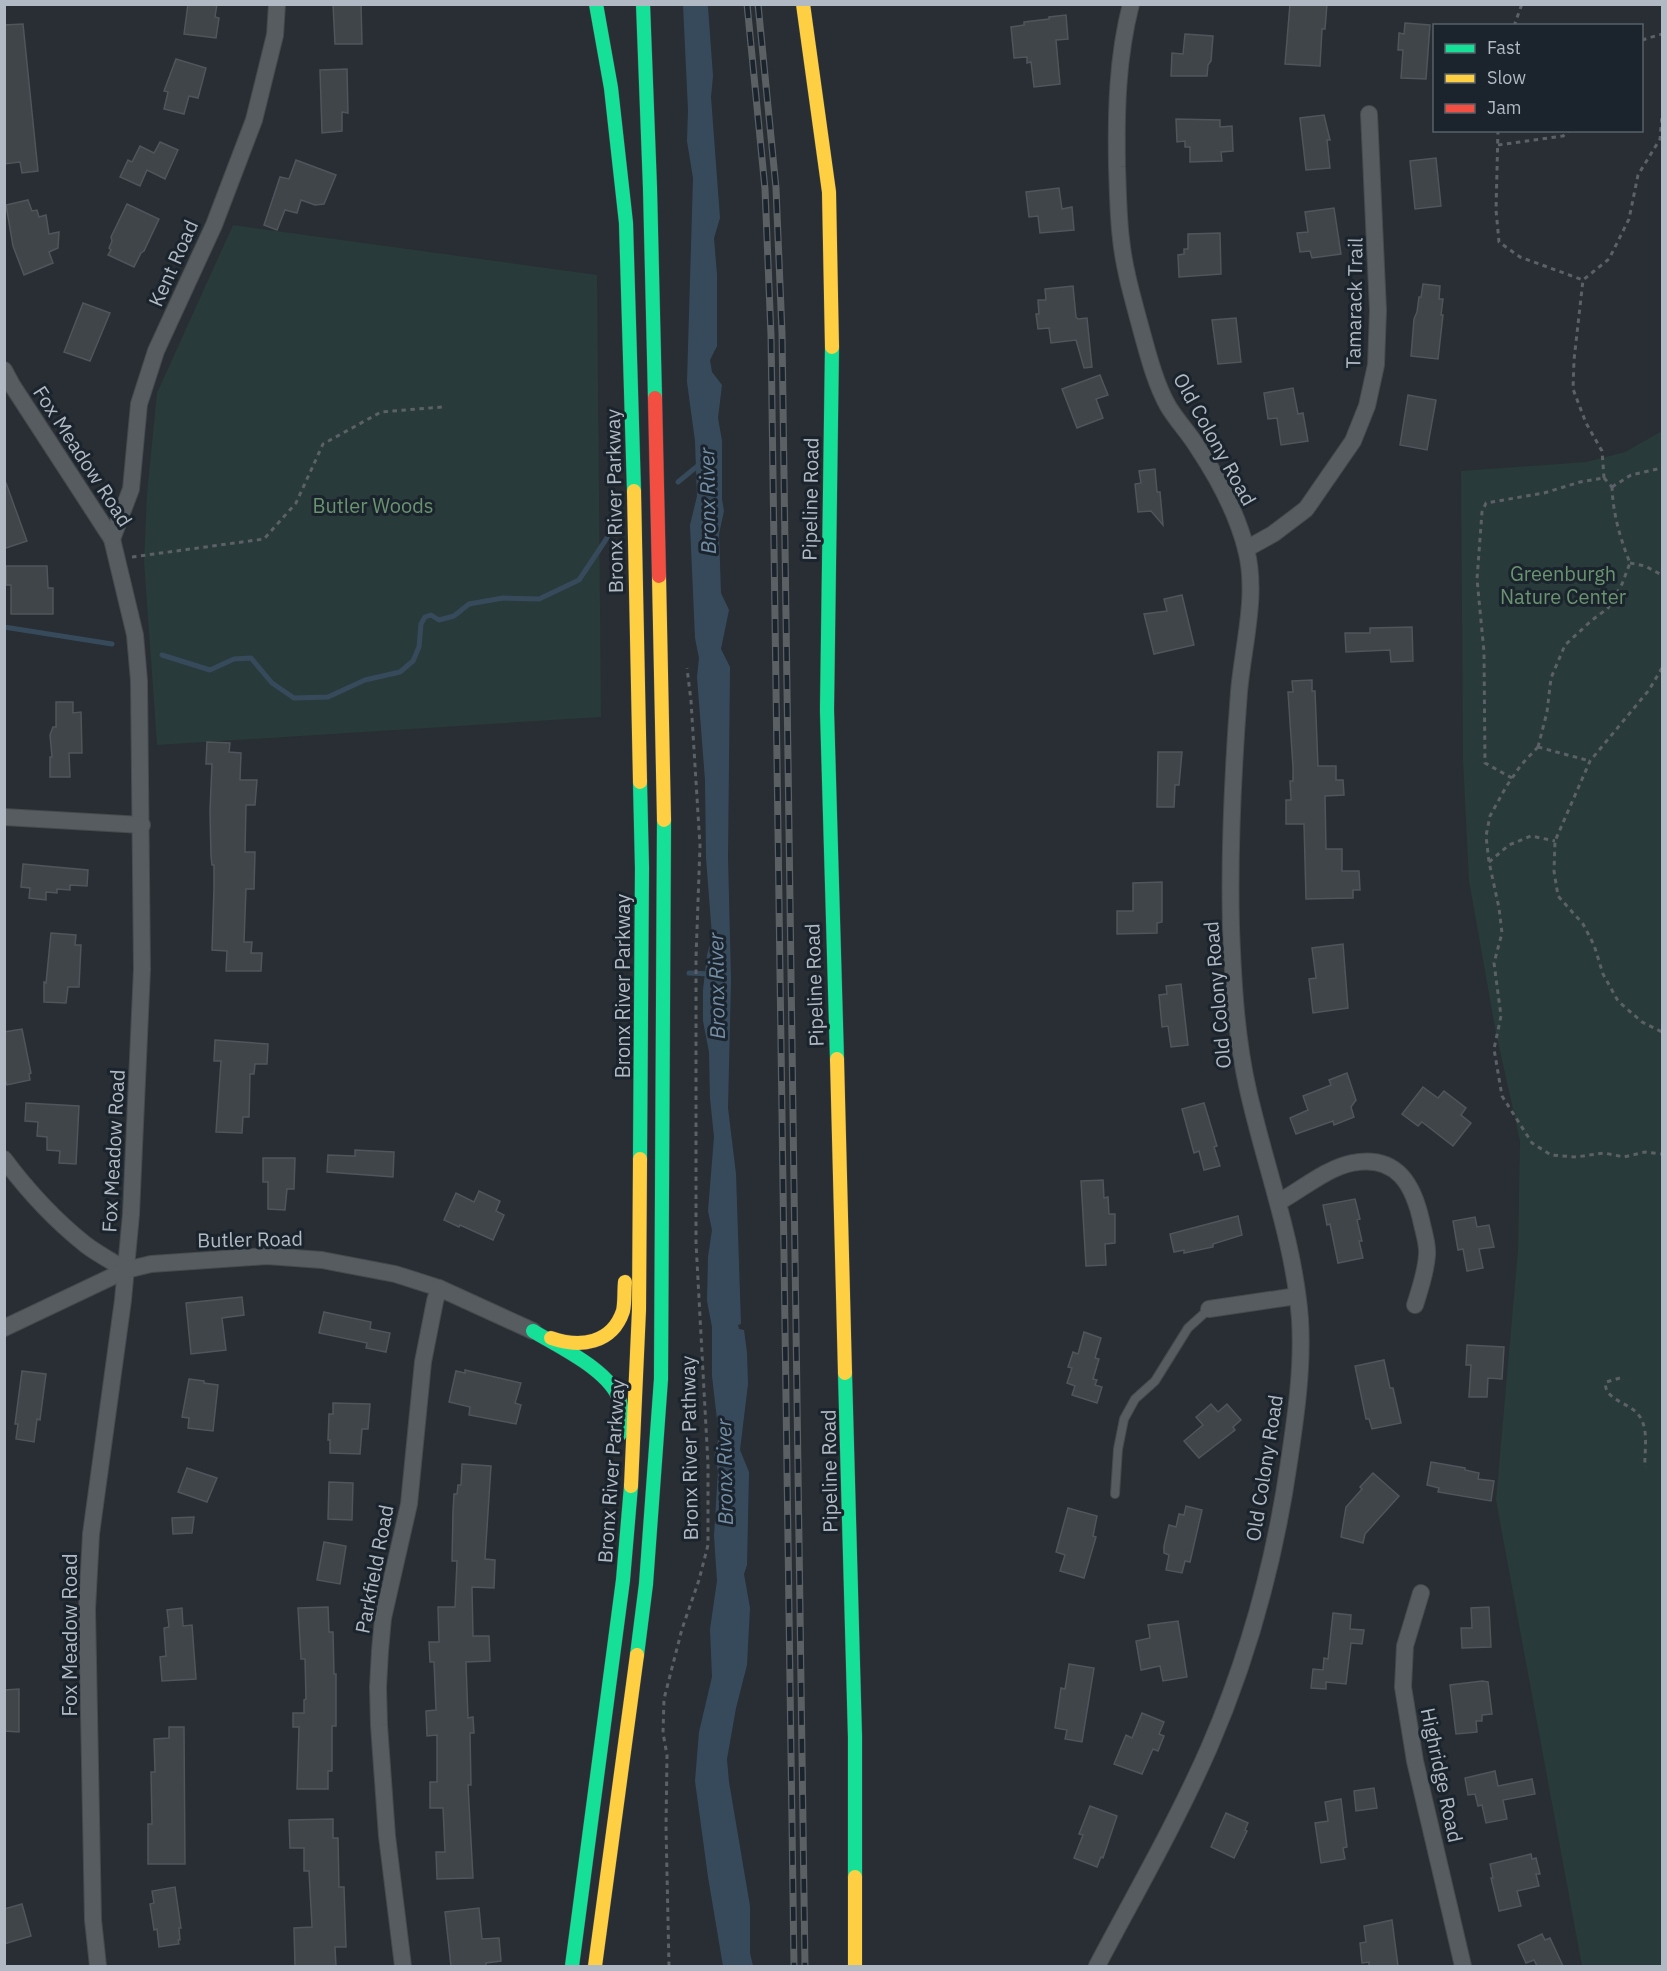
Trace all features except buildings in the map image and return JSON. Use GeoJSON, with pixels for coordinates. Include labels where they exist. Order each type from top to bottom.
{"type":"FeatureCollection","features":[{"type":"Feature","properties":{"kind":"main road","name":"Bronx River Parkway"},"geometry":{"type":"LineString","coordinates":[[572,1966],[623,1580],[634,1447],[639,1310],[641,857],[628,257],[615,120],[596,4]]}},
{"type":"Feature","properties":{"kind":"main road"},"geometry":{"type":"LineString","coordinates":[[595,1966],[644,1595],[655,1480],[661,1379],[665,868],[643,4]]}},
{"type":"Feature","properties":{"kind":"main road","name":"Pipeline Road"},"geometry":{"type":"LineString","coordinates":[[803,4],[829,192],[832,353],[827,732],[855,1737],[855,1966]]}},
{"type":"Feature","properties":{"kind":"main road"},"geometry":{"type":"LineString","coordinates":[[533,1332],[572,1345],[590,1343],[604,1337],[614,1327],[623,1310],[626,1232],[640,1144]]}},
{"type":"Feature","properties":{"kind":"main road"},"geometry":{"type":"LineString","coordinates":[[533,1332],[592,1368],[615,1391],[621,1413],[618,1466]]}},
{"type":"Feature","properties":{"kind":"main road"},"geometry":{"type":"LineString","coordinates":[[605,1717],[613,1534]]}},
{"type":"Feature","properties":{"kind":"street","name":"Kent Road"},"geometry":{"type":"LineString","coordinates":[[112,539],[131,489],[139,404],[156,351],[214,225],[254,120],[275,35],[277,4]]}},
{"type":"Feature","properties":{"kind":"street","name":"Old Colony Road"},"geometry":{"type":"LineString","coordinates":[[1097,1966],[1188,1792],[1227,1700],[1260,1596],[1276,1536],[1296,1420],[1300,1341],[1297,1296],[1279,1202],[1248,1089],[1235,1004],[1232,947],[1231,788],[1249,608],[1250,571],[1239,526],[1212,472],[1168,406],[1160,389],[1127,274],[1118,208],[1117,106],[1120,64],[1131,4]]}},
{"type":"Feature","properties":{"kind":"street","name":"Tamarack Trail"},"geometry":{"type":"LineString","coordinates":[[1246,549],[1273,534],[1306,509],[1353,441],[1367,406],[1376,365],[1378,310],[1369,114]]}},
{"type":"Feature","properties":{"kind":"street","name":"Fox Meadow Road"},"geometry":{"type":"LineString","coordinates":[[4,370],[112,539],[135,635],[139,681],[142,969],[131,1214],[126,1270],[91,1534],[87,1610],[93,1920],[98,1966]]}},
{"type":"Feature","properties":{"kind":"street"},"geometry":{"type":"LineString","coordinates":[[4,817],[142,825]]}},
{"type":"Feature","properties":{"kind":"street"},"geometry":{"type":"LineString","coordinates":[[4,1159],[59,1221],[87,1246],[126,1270]]}},
{"type":"Feature","properties":{"kind":"street"},"geometry":{"type":"LineString","coordinates":[[1279,1202],[1320,1178],[1353,1163],[1378,1163],[1389,1166],[1401,1174],[1415,1195],[1428,1255],[1414,1305]]}},
{"type":"Feature","properties":{"kind":"street","name":"Butler Road"},"geometry":{"type":"LineString","coordinates":[[4,1328],[126,1270],[151,1264],[267,1256],[322,1260],[395,1274],[439,1288],[533,1332]]}},
{"type":"Feature","properties":{"kind":"street","name":"Parkfield Road"},"geometry":{"type":"LineString","coordinates":[[403,1966],[387,1836],[378,1687],[382,1618],[409,1504],[423,1362],[439,1288]]}},
{"type":"Feature","properties":{"kind":"street"},"geometry":{"type":"LineString","coordinates":[[1209,1309],[1297,1296]]}},
{"type":"Feature","properties":{"kind":"street","name":"Highridge Road"},"geometry":{"type":"LineString","coordinates":[[1421,1593],[1405,1646],[1403,1687],[1415,1761],[1463,1966]]}},
{"type":"Feature","properties":{"kind":"lane"},"geometry":{"type":"LineString","coordinates":[[1115,1494],[1118,1449],[1124,1419],[1135,1400],[1155,1381],[1188,1328],[1209,1309]]}},
{"type":"Feature","properties":{"kind":"path"},"geometry":{"type":"LineString","coordinates":[[1515,24],[1522,4]]}},
{"type":"Feature","properties":{"kind":"path"},"geometry":{"type":"LineString","coordinates":[[1643,39],[1662,34]]}},
{"type":"Feature","properties":{"kind":"path"},"geometry":{"type":"LineString","coordinates":[[1662,115],[1659,139],[1638,175],[1629,219],[1609,259],[1583,280],[1574,360],[1573,389],[1586,423],[1602,451],[1604,478],[1612,487],[1613,509],[1630,563],[1622,584],[1608,608],[1566,645],[1551,678],[1547,712],[1538,747],[1512,778],[1490,816],[1486,836],[1488,862],[1499,908],[1502,933],[1494,963],[1501,1016],[1494,1049],[1502,1096],[1532,1143],[1551,1155],[1576,1157],[1604,1153],[1624,1156],[1645,1152],[1662,1154]]}},
{"type":"Feature","properties":{"kind":"path"},"geometry":{"type":"LineString","coordinates":[[1498,132],[1496,210],[1499,242],[1520,257],[1583,280]]}},
{"type":"Feature","properties":{"kind":"path"},"geometry":{"type":"LineString","coordinates":[[1498,145],[1563,136],[1568,132]]}},
{"type":"Feature","properties":{"kind":"path"},"geometry":{"type":"LineString","coordinates":[[118,559],[264,539],[296,503],[323,444],[381,412],[442,407]]}},
{"type":"Feature","properties":{"kind":"path"},"geometry":{"type":"LineString","coordinates":[[1612,487],[1631,475],[1662,468]]}},
{"type":"Feature","properties":{"kind":"path"},"geometry":{"type":"LineString","coordinates":[[1512,778],[1485,763],[1484,652],[1477,579],[1482,512],[1486,504],[1604,478]]}},
{"type":"Feature","properties":{"kind":"path"},"geometry":{"type":"LineString","coordinates":[[1630,563],[1645,566],[1662,575]]}},
{"type":"Feature","properties":{"kind":"path"},"geometry":{"type":"LineString","coordinates":[[1662,668],[1649,690],[1590,761],[1555,841],[1554,872],[1557,896],[1583,924],[1618,1001],[1642,1022],[1662,1032]]}},
{"type":"Feature","properties":{"kind":"path"},"geometry":{"type":"LineString","coordinates":[[1538,747],[1590,761]]}},
{"type":"Feature","properties":{"kind":"path"},"geometry":{"type":"LineString","coordinates":[[1488,862],[1509,845],[1531,836],[1555,841]]}},
{"type":"Feature","properties":{"kind":"path","name":"Bronx River Pathway"},"geometry":{"type":"LineString","coordinates":[[669,1966],[667,1755],[663,1733],[664,1699],[682,1629],[708,1545],[708,1464],[696,1242],[696,958]]}},
{"type":"Feature","properties":{"kind":"path"},"geometry":{"type":"LineString","coordinates":[[1620,1378],[1606,1382],[1605,1387],[1608,1394],[1629,1406],[1643,1422],[1645,1467]]}},
{"type":"Feature","properties":{"kind":"green space","name":"Butler Woods"},"geometry":{"type":"Polygon","coordinates":[[[233,225],[597,275],[601,717],[157,745],[144,562],[147,494],[157,393],[233,225]]]}},
{"type":"Feature","properties":{"kind":"green space","name":"Greenburgh Nature Center"},"geometry":{"type":"Polygon","coordinates":[[[1662,431],[1662,1966],[1582,1966],[1496,1500],[1518,1250],[1520,1141],[1496,1033],[1469,881],[1463,760],[1461,471],[1586,462],[1625,452],[1662,431]]]}},
{"type":"Feature","properties":{"kind":"water","name":"Bronx River"},"geometry":{"type":"Polygon","coordinates":[[[683,5],[707,5],[708,7],[713,76],[711,97],[720,218],[714,238],[717,275],[717,346],[710,360],[712,372],[722,385],[718,418],[722,441],[724,511],[719,534],[721,593],[729,610],[721,649],[730,667],[728,857],[731,980],[728,1108],[736,1174],[741,1324],[738,1325],[739,1329],[744,1330],[747,1353],[748,1384],[740,1450],[749,1472],[747,1565],[744,1574],[750,1608],[747,1665],[736,1708],[727,1759],[750,1906],[750,1953],[753,1966],[723,1966],[695,1781],[699,1732],[712,1677],[710,1629],[717,1581],[714,1536],[718,1471],[714,1456],[719,1437],[712,1376],[712,1327],[707,1301],[708,1257],[712,1230],[708,1211],[714,1137],[709,1052],[703,1021],[703,990],[707,955],[712,936],[706,858],[705,780],[697,677],[699,658],[695,638],[690,525],[697,496],[695,441],[687,382],[693,178],[687,141],[688,110],[683,5]]]}},
{"type":"Feature","properties":{"kind":"waterway","name":"Bronx River"},"geometry":{"type":"LineString","coordinates":[[678,482],[700,464]]}},
{"type":"Feature","properties":{"kind":"waterway"},"geometry":{"type":"LineString","coordinates":[[162,655],[210,670],[234,659],[251,658],[272,683],[294,698],[328,697],[365,680],[400,672],[413,661],[419,647],[421,624],[425,617],[431,615],[439,620],[454,616],[469,604],[503,598],[539,599],[579,580],[607,538]]}},
{"type":"Feature","properties":{"kind":"waterway"},"geometry":{"type":"LineString","coordinates":[[4,627],[112,644]]}},
{"type":"Feature","properties":{"kind":"waterway","name":"Bronx River"},"geometry":{"type":"LineString","coordinates":[[689,973],[712,974]]}},
{"type":"Feature","properties":{"kind":"railway"},"geometry":{"type":"LineString","coordinates":[[747,4],[765,189],[771,335],[794,1966]]}},
{"type":"Feature","properties":{"kind":"railway"},"geometry":{"type":"LineString","coordinates":[[758,4],[776,188],[782,333],[805,1966]]}},
{"type":"Feature","properties":{"kind":"traffic: fast"},"geometry":{"type":"LineString","coordinates":[[596,4],[611,88],[626,223],[634,491]]}},
{"type":"Feature","properties":{"kind":"traffic: fast"},"geometry":{"type":"LineString","coordinates":[[643,4],[655,398]]}},
{"type":"Feature","properties":{"kind":"traffic: fast"},"geometry":{"type":"LineString","coordinates":[[832,347],[827,710],[837,1059]]}},
{"type":"Feature","properties":{"kind":"traffic: fast"},"geometry":{"type":"LineString","coordinates":[[640,782],[642,868],[640,1159]]}},
{"type":"Feature","properties":{"kind":"traffic: fast"},"geometry":{"type":"LineString","coordinates":[[637,1655],[646,1584],[661,1379],[664,820]]}},
{"type":"Feature","properties":{"kind":"traffic: fast"},"geometry":{"type":"LineString","coordinates":[[533,1331],[582,1360],[606,1379],[620,1401],[622,1413],[620,1434]]}},
{"type":"Feature","properties":{"kind":"traffic: fast"},"geometry":{"type":"LineString","coordinates":[[845,1373],[855,1737],[855,1877]]}},
{"type":"Feature","properties":{"kind":"traffic: fast"},"geometry":{"type":"LineString","coordinates":[[572,1966],[623,1580],[631,1486]]}},
{"type":"Feature","properties":{"kind":"traffic: slow"},"geometry":{"type":"LineString","coordinates":[[803,4],[829,192],[832,347]]}},
{"type":"Feature","properties":{"kind":"traffic: slow"},"geometry":{"type":"LineString","coordinates":[[634,491],[640,782]]}},
{"type":"Feature","properties":{"kind":"traffic: slow"},"geometry":{"type":"LineString","coordinates":[[659,576],[664,820]]}},
{"type":"Feature","properties":{"kind":"traffic: slow"},"geometry":{"type":"LineString","coordinates":[[837,1059],[845,1373]]}},
{"type":"Feature","properties":{"kind":"traffic: slow"},"geometry":{"type":"LineString","coordinates":[[631,1486],[639,1310],[640,1159]]}},
{"type":"Feature","properties":{"kind":"traffic: slow"},"geometry":{"type":"LineString","coordinates":[[551,1338],[584,1343],[594,1341],[611,1331],[623,1311],[625,1282]]}},
{"type":"Feature","properties":{"kind":"traffic: slow"},"geometry":{"type":"LineString","coordinates":[[595,1966],[637,1655]]}},
{"type":"Feature","properties":{"kind":"traffic: slow"},"geometry":{"type":"LineString","coordinates":[[855,1877],[855,1966]]}},
{"type":"Feature","properties":{"kind":"traffic: jam"},"geometry":{"type":"LineString","coordinates":[[655,398],[659,576]]}}]}
